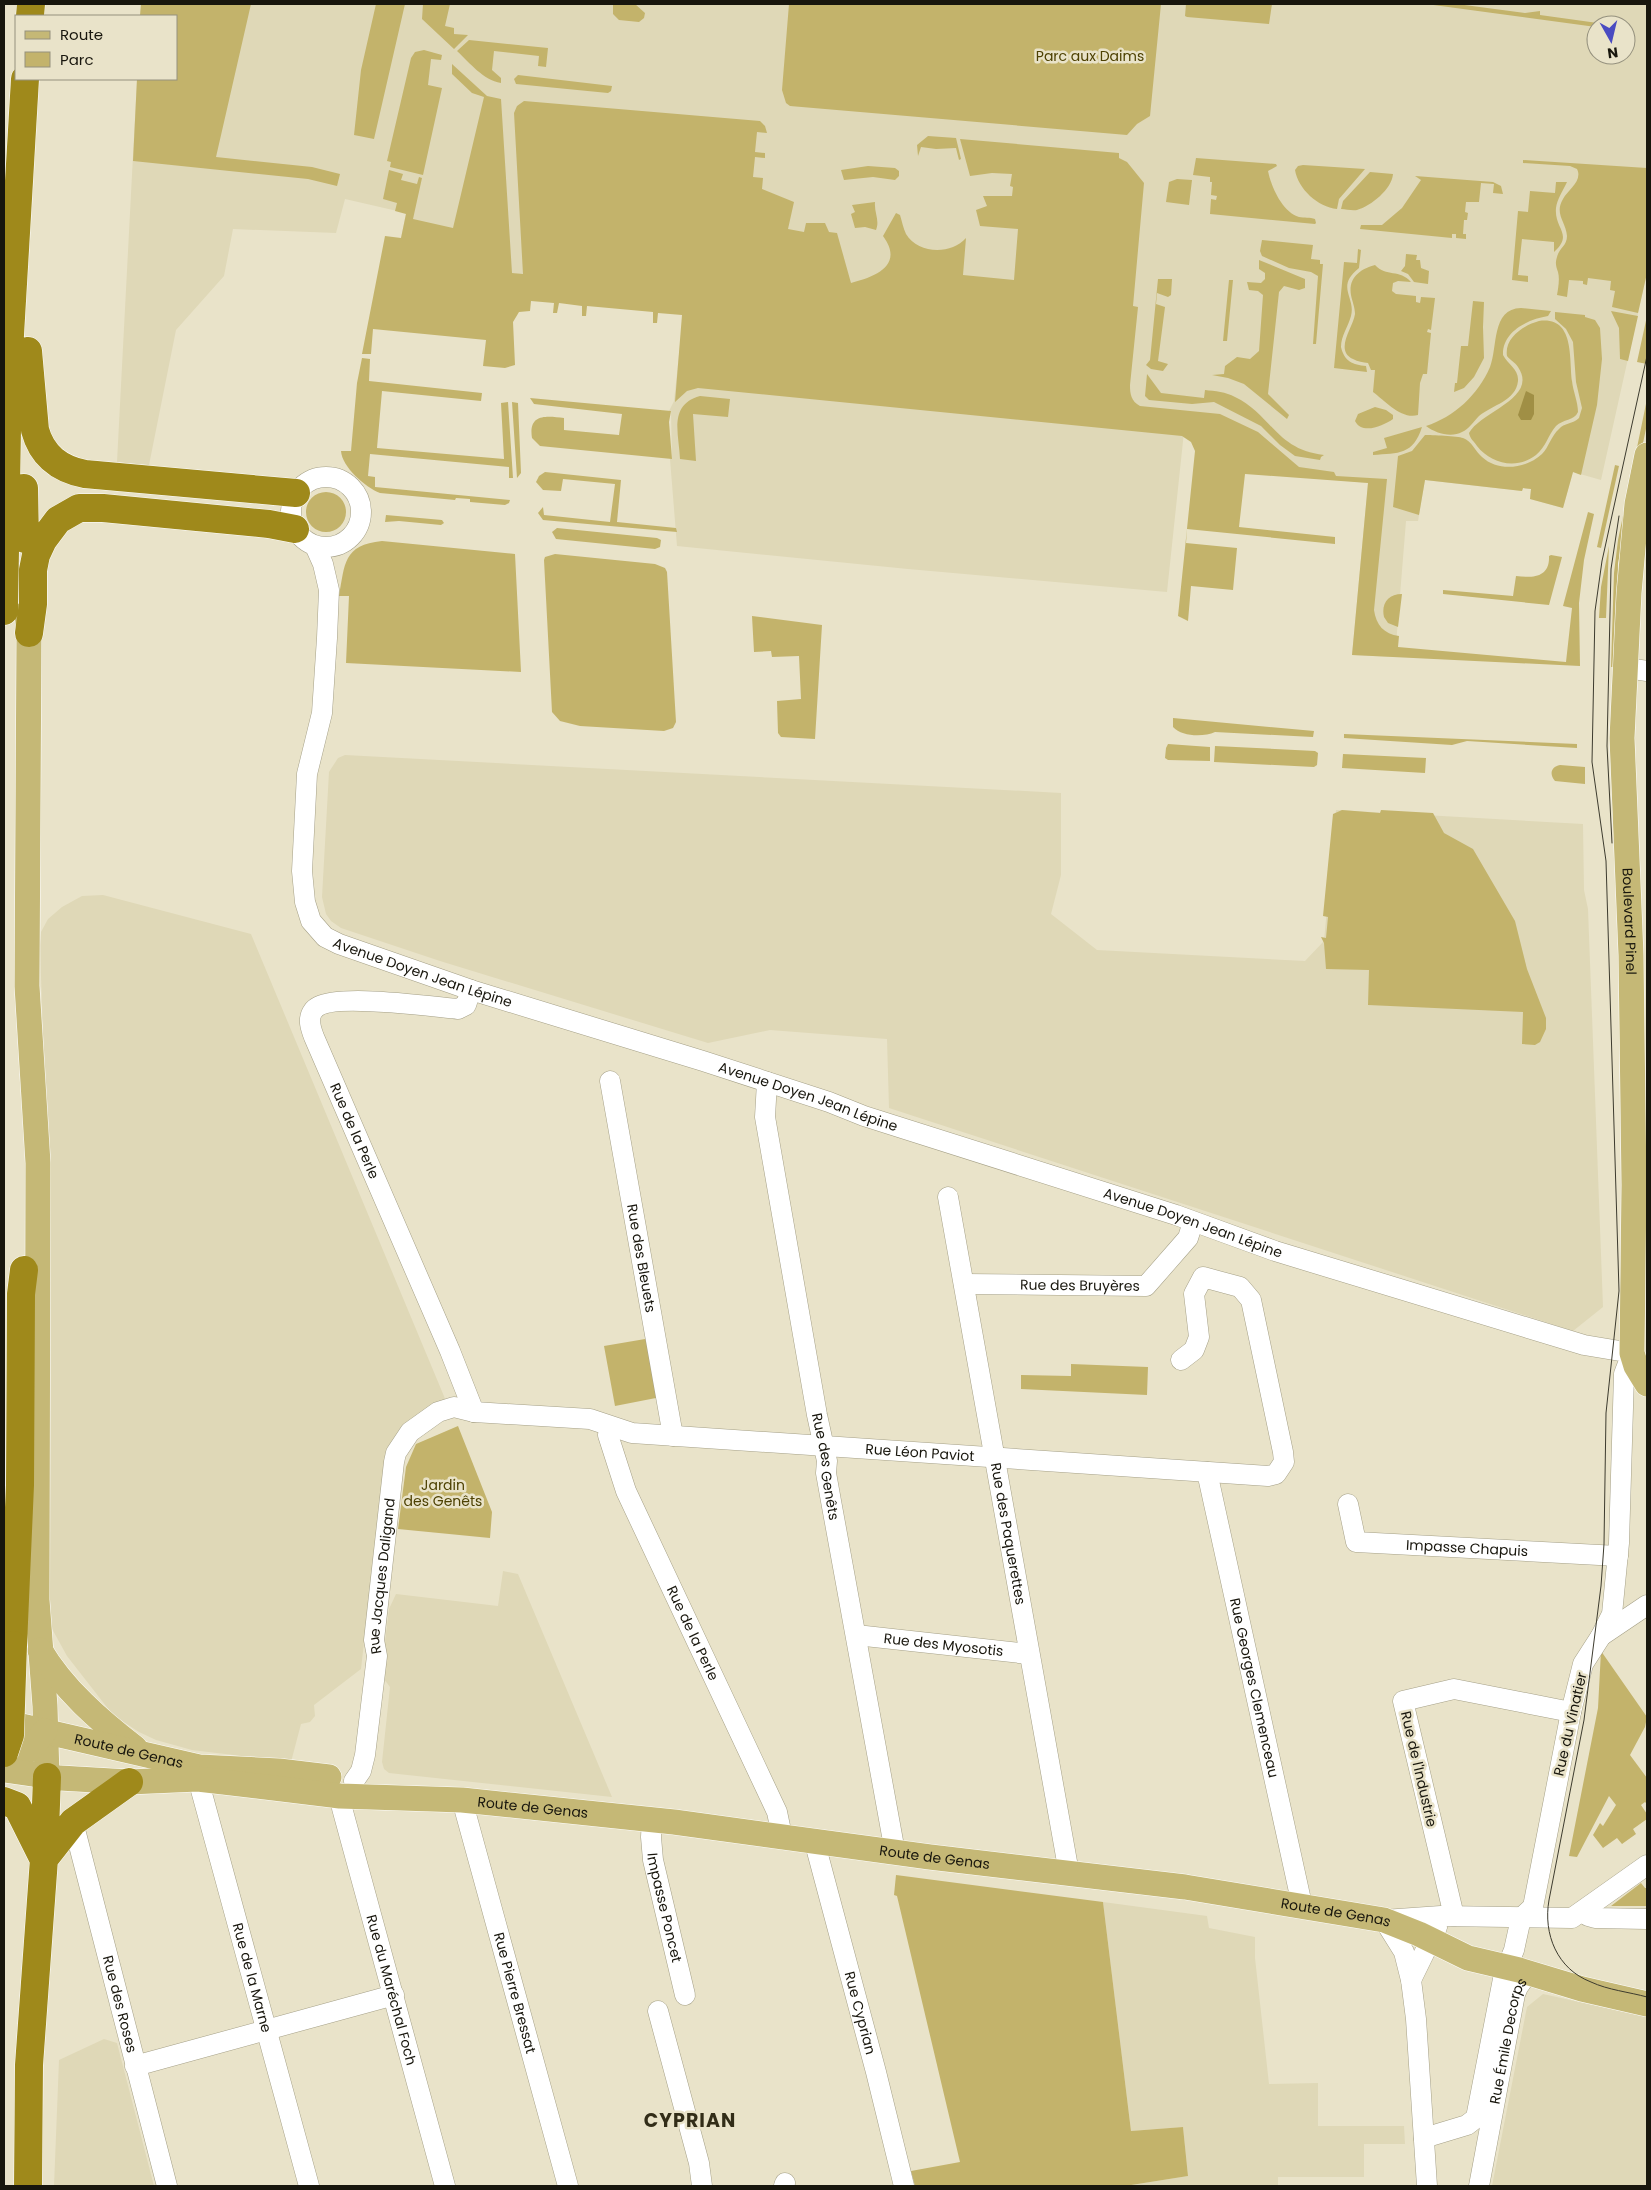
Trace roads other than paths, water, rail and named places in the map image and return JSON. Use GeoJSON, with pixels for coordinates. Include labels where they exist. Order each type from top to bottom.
{"type":"FeatureCollection","features":[{"type":"Feature","properties":{"kind":"highway"},"geometry":{"type":"LineString","coordinates":[[4,611],[8,369],[25,80]]}},
{"type":"Feature","properties":{"kind":"highway"},"geometry":{"type":"LineString","coordinates":[[25,538],[23,420],[42,80]]}},
{"type":"Feature","properties":{"kind":"highway"},"geometry":{"type":"LineString","coordinates":[[28,351],[37,440],[41,448],[60,466],[86,474],[296,493]]}},
{"type":"Feature","properties":{"kind":"highway"},"geometry":{"type":"LineString","coordinates":[[29,633],[33,604],[33,570],[36,555],[43,540],[58,520],[79,508],[103,508],[240,521],[305,537]]}},
{"type":"Feature","properties":{"kind":"highway"},"geometry":{"type":"LineString","coordinates":[[4,1753],[10,1734],[20,1485],[21,1294],[24,1270]]}},
{"type":"Feature","properties":{"kind":"highway"},"geometry":{"type":"LineString","coordinates":[[28,2186],[29,2065],[44,1859],[47,1777]]}},
{"type":"Feature","properties":{"kind":"highway"},"geometry":{"type":"LineString","coordinates":[[44,1859],[73,1822],[129,1782]]}},
{"type":"Feature","properties":{"kind":"highway"},"geometry":{"type":"LineString","coordinates":[[4,1801],[17,1806],[44,1859]]}},
{"type":"Feature","properties":{"kind":"main road","name":"Boulevard Pinel"},"geometry":{"type":"LineString","coordinates":[[1646,1380],[1636,1366],[1632,1353],[1641,1162],[1639,955],[1622,763],[1637,669],[1629,593],[1637,504],[1647,456]]}},
{"type":"Feature","properties":{"kind":"main road"},"geometry":{"type":"LineString","coordinates":[[24,1270],[23,1042],[27,986],[29,633],[25,601],[25,538]]}},
{"type":"Feature","properties":{"kind":"main road"},"geometry":{"type":"LineString","coordinates":[[27,986],[38,1163],[37,1564],[47,1777]]}},
{"type":"Feature","properties":{"kind":"main road"},"geometry":{"type":"LineString","coordinates":[[4,1689],[17,1684],[35,1669],[40,1650]]}},
{"type":"Feature","properties":{"kind":"main road"},"geometry":{"type":"LineString","coordinates":[[40,1650],[49,1666],[84,1704],[141,1753]]}},
{"type":"Feature","properties":{"kind":"main road","name":"Route de Genas"},"geometry":{"type":"LineString","coordinates":[[4,1722],[141,1753],[199,1773],[256,1787],[407,1789],[432,1797],[652,1819],[894,1852],[1185,1887],[1302,1905],[1384,1920],[1419,1934],[1468,1958],[1518,1970],[1582,1989],[1647,2004]]}},
{"type":"Feature","properties":{"kind":"main road"},"geometry":{"type":"LineString","coordinates":[[4,1763],[11,1762],[31,1749],[45,1731]]}},
{"type":"Feature","properties":{"kind":"main road","name":"Route de Genas"},"geometry":{"type":"LineString","coordinates":[[4,1770],[47,1777],[129,1782],[199,1773],[280,1771],[351,1788]]}},
{"type":"Feature","properties":{"kind":"street"},"geometry":{"type":"LineString","coordinates":[[330,476],[341,480],[351,487],[359,498],[361,518],[356,532],[345,542],[327,547],[305,537],[291,512],[296,493],[311,480],[320,477],[330,476]]}},
{"type":"Feature","properties":{"kind":"street","name":"Avenue Doyen Jean Lépine"},"geometry":{"type":"LineString","coordinates":[[305,537],[323,564],[329,590],[324,698],[319,730],[307,774],[302,871],[306,910],[311,921],[325,937],[339,944],[471,990],[767,1082],[864,1116],[1193,1222],[1275,1252],[1584,1344],[1632,1353]]}},
{"type":"Feature","properties":{"kind":"street","name":"Avenue Doyen Jean Lépine"},"geometry":{"type":"LineString","coordinates":[[329,590],[345,542]]}},
{"type":"Feature","properties":{"kind":"street","name":"Rue de la Perle"},"geometry":{"type":"LineString","coordinates":[[471,990],[466,1005],[458,1009],[376,1001],[335,1002],[317,1007],[311,1012],[310,1020],[314,1037],[474,1412]]}},
{"type":"Feature","properties":{"kind":"street","name":"Rue des Bleuets"},"geometry":{"type":"LineString","coordinates":[[610,1081],[673,1436]]}},
{"type":"Feature","properties":{"kind":"street","name":"Rue des Genêts"},"geometry":{"type":"LineString","coordinates":[[767,1082],[764,1117],[824,1446],[831,1501],[894,1852]]}},
{"type":"Feature","properties":{"kind":"street","name":"Rue des Paquerettes"},"geometry":{"type":"LineString","coordinates":[[948,1197],[1069,1872]]}},
{"type":"Feature","properties":{"kind":"street","name":"Rue des Bruyères"},"geometry":{"type":"LineString","coordinates":[[964,1284],[1146,1286],[1188,1238],[1193,1222]]}},
{"type":"Feature","properties":{"kind":"street","name":"Rue Léon Paviot"},"geometry":{"type":"LineString","coordinates":[[610,1427],[632,1433],[673,1436],[1268,1476],[1276,1474],[1284,1462],[1251,1300],[1240,1287],[1203,1277],[1194,1294],[1198,1336],[1194,1350],[1181,1360]]}},
{"type":"Feature","properties":{"kind":"street","name":"Rue du Vinatier"},"geometry":{"type":"LineString","coordinates":[[1521,1918],[1533,1907],[1571,1712],[1584,1664],[1612,1614],[1618,1556],[1624,1374],[1632,1353]]}},
{"type":"Feature","properties":{"kind":"street","name":"Rue Jacques Daligand"},"geometry":{"type":"LineString","coordinates":[[351,1788],[361,1771],[365,1755],[377,1656],[374,1640],[377,1608],[396,1452],[410,1432],[438,1412],[454,1407],[474,1412],[590,1420],[610,1427]]}},
{"type":"Feature","properties":{"kind":"street","name":"Rue de la Perle"},"geometry":{"type":"LineString","coordinates":[[610,1427],[608,1435],[626,1491],[777,1812],[782,1836]]}},
{"type":"Feature","properties":{"kind":"street","name":"Rue Georges Clemenceau"},"geometry":{"type":"LineString","coordinates":[[1207,1472],[1302,1905]]}},
{"type":"Feature","properties":{"kind":"street","name":"Impasse Chapuis"},"geometry":{"type":"LineString","coordinates":[[1348,1504],[1356,1542],[1618,1556]]}},
{"type":"Feature","properties":{"kind":"street"},"geometry":{"type":"LineString","coordinates":[[1601,1636],[1647,1605]]}},
{"type":"Feature","properties":{"kind":"street","name":"Rue des Myosotis"},"geometry":{"type":"LineString","coordinates":[[856,1635],[1029,1654]]}},
{"type":"Feature","properties":{"kind":"street","name":"Rue de l'Industrie"},"geometry":{"type":"LineString","coordinates":[[1448,1916],[1403,1701],[1454,1689],[1571,1712]]}},
{"type":"Feature","properties":{"kind":"street"},"geometry":{"type":"LineString","coordinates":[[256,1787],[276,1778],[280,1771]]}},
{"type":"Feature","properties":{"kind":"street","name":"Rue de la Marne"},"geometry":{"type":"LineString","coordinates":[[199,1773],[265,2031],[309,2186]]}},
{"type":"Feature","properties":{"kind":"street","name":"Rue du Maréchal Foch"},"geometry":{"type":"LineString","coordinates":[[351,1788],[343,1801],[342,1808],[445,2186]]}},
{"type":"Feature","properties":{"kind":"street","name":"Rue Pierre Bressat"},"geometry":{"type":"LineString","coordinates":[[462,1800],[568,2186]]}},
{"type":"Feature","properties":{"kind":"street","name":"Impasse Poncet"},"geometry":{"type":"LineString","coordinates":[[652,1819],[653,1860],[685,1994]]}},
{"type":"Feature","properties":{"kind":"street","name":"Rue des Roses"},"geometry":{"type":"LineString","coordinates":[[73,1822],[167,2186]]}},
{"type":"Feature","properties":{"kind":"street","name":"Rue Cyprian"},"geometry":{"type":"LineString","coordinates":[[814,1840],[876,2072],[904,2186]]}},
{"type":"Feature","properties":{"kind":"street"},"geometry":{"type":"LineString","coordinates":[[1427,2186],[1416,2019],[1411,1980],[1404,1952],[1384,1920],[1448,1916],[1572,1918],[1647,1865]]}},
{"type":"Feature","properties":{"kind":"street"},"geometry":{"type":"LineString","coordinates":[[1584,1911],[1588,1916],[1595,1918],[1647,1919]]}},
{"type":"Feature","properties":{"kind":"street"},"geometry":{"type":"LineString","coordinates":[[1411,1980],[1448,1916]]}},
{"type":"Feature","properties":{"kind":"street"},"geometry":{"type":"LineString","coordinates":[[1518,1970],[1514,1950],[1521,1918]]}},
{"type":"Feature","properties":{"kind":"street","name":"Rue Émile Decorps"},"geometry":{"type":"LineString","coordinates":[[1479,2186],[1486,2111],[1518,1970]]}},
{"type":"Feature","properties":{"kind":"street"},"geometry":{"type":"LineString","coordinates":[[135,2066],[394,1995]]}},
{"type":"Feature","properties":{"kind":"street"},"geometry":{"type":"LineString","coordinates":[[658,2011],[699,2163],[702,2186]]}},
{"type":"Feature","properties":{"kind":"street","name":"Rue Émile Decorps"},"geometry":{"type":"LineString","coordinates":[[1423,2130],[1463,2126],[1473,2122],[1486,2111]]}},
{"type":"Feature","properties":{"kind":"tram line"},"geometry":{"type":"LineString","coordinates":[[1647,356],[1602,561],[1595,611],[1592,762],[1606,861],[1619,1291],[1606,1413],[1604,1544],[1601,1586],[1584,1720],[1548,1913],[1548,1925],[1555,1949],[1569,1968],[1579,1976],[1598,1985],[1647,1997]]}},
{"type":"Feature","properties":{"kind":"tram line"},"geometry":{"type":"LineString","coordinates":[[1612,843],[1607,746],[1611,569],[1619,516]]}},
{"type":"Feature","properties":{"kind":"district","name":"CYPRIAN"},"geometry":{"type":"Point","coordinates":[690,2120]}},
{"type":"Feature","properties":{"kind":"park label","name":"Parc aux Daims"},"geometry":{"type":"Point","coordinates":[1090,56]}},
{"type":"Feature","properties":{"kind":"park label","name":"Jardin des Genêts"},"geometry":{"type":"Point","coordinates":[443,1494]}}]}
